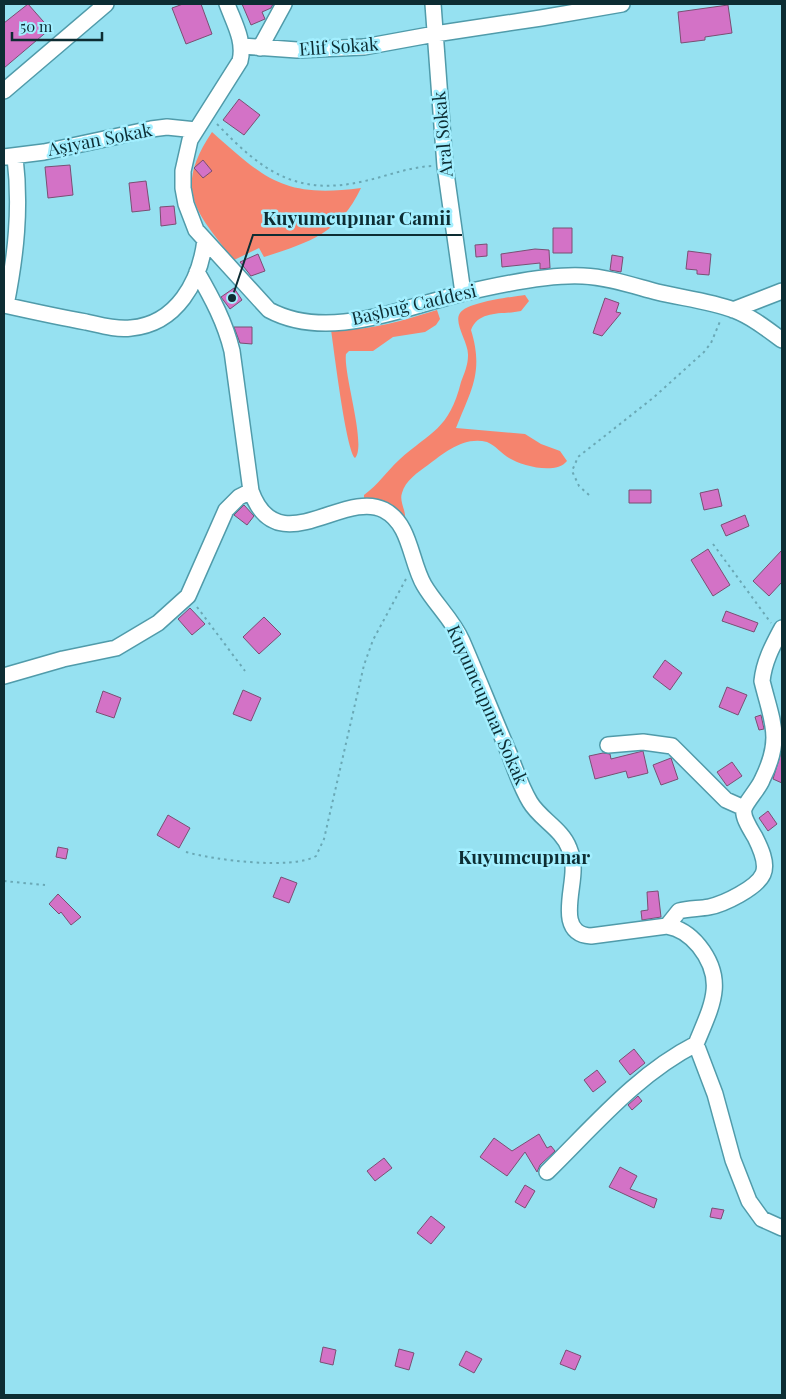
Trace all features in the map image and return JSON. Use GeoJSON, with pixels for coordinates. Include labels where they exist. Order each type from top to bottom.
{"type":"FeatureCollection","features":[{"type":"Feature","properties":{"kind":"street"},"geometry":{"type":"LineString","coordinates":[[4,91],[106,4]]}},
{"type":"Feature","properties":{"kind":"street"},"geometry":{"type":"LineString","coordinates":[[227,4],[242,46]]}},
{"type":"Feature","properties":{"kind":"street"},"geometry":{"type":"LineString","coordinates":[[260,48],[284,4]]}},
{"type":"Feature","properties":{"kind":"street","name":"Aral Sokak"},"geometry":{"type":"LineString","coordinates":[[433,4],[445,166],[463,293]]}},
{"type":"Feature","properties":{"kind":"street","name":"Elif Sokak"},"geometry":{"type":"LineString","coordinates":[[242,46],[297,50],[347,49],[622,4]]}},
{"type":"Feature","properties":{"kind":"street","name":"Başbuğ Caddesi"},"geometry":{"type":"LineString","coordinates":[[242,46],[240,61],[196,130],[185,156],[183,188],[190,218],[196,230],[259,302],[283,318],[315,322],[381,317],[463,293],[550,278],[585,276],[729,309],[761,324],[782,340]]}},
{"type":"Feature","properties":{"kind":"street","name":"Aşiyan Sokak"},"geometry":{"type":"LineString","coordinates":[[9,157],[151,129],[168,127],[196,130]]}},
{"type":"Feature","properties":{"kind":"street"},"geometry":{"type":"LineString","coordinates":[[9,157],[19,197],[19,219],[17,251],[5,305],[118,328],[145,326],[171,313],[182,301],[197,272],[205,240]]}},
{"type":"Feature","properties":{"kind":"street","name":"Kuyumcupınar Sokak"},"geometry":{"type":"LineString","coordinates":[[197,272],[216,305],[227,332],[233,360],[251,490],[258,505],[265,512],[283,523],[305,522],[365,505],[383,509],[401,526],[414,564],[424,584],[461,639],[529,801],[568,845],[574,867],[568,915],[573,927],[579,933],[591,936],[667,926]]}},
{"type":"Feature","properties":{"kind":"street"},"geometry":{"type":"LineString","coordinates":[[729,309],[782,291]]}},
{"type":"Feature","properties":{"kind":"street"},"geometry":{"type":"LineString","coordinates":[[4,676],[121,646],[158,623],[188,595],[221,516],[231,503],[251,490]]}},
{"type":"Feature","properties":{"kind":"street"},"geometry":{"type":"LineString","coordinates":[[781,631],[764,665],[762,680],[773,720],[775,743],[764,777],[744,808],[745,816],[762,853],[764,873],[751,886],[731,899],[710,907],[679,911],[667,926],[688,935],[703,952],[713,968],[715,982],[713,998],[696,1044],[715,1094],[733,1160],[746,1194],[754,1210],[762,1219],[782,1228]]}},
{"type":"Feature","properties":{"kind":"street"},"geometry":{"type":"LineString","coordinates":[[608,745],[643,742],[672,746],[726,800],[744,808]]}},
{"type":"Feature","properties":{"kind":"street"},"geometry":{"type":"LineString","coordinates":[[547,1172],[626,1094],[670,1058],[696,1044]]}},
{"type":"Feature","properties":{"kind":"path"},"geometry":{"type":"LineString","coordinates":[[206,114],[259,164],[278,176],[290,180],[345,185],[415,168],[445,166]]}},
{"type":"Feature","properties":{"kind":"path"},"geometry":{"type":"LineString","coordinates":[[589,495],[579,486],[572,471],[578,456],[653,398],[704,352],[711,343],[729,309]]}},
{"type":"Feature","properties":{"kind":"path"},"geometry":{"type":"LineString","coordinates":[[713,544],[781,631]]}},
{"type":"Feature","properties":{"kind":"path"},"geometry":{"type":"LineString","coordinates":[[186,852],[206,858],[234,861],[298,862],[316,856],[324,839],[364,665],[373,640],[414,564]]}},
{"type":"Feature","properties":{"kind":"path"},"geometry":{"type":"LineString","coordinates":[[188,595],[245,670]]}},
{"type":"Feature","properties":{"kind":"path"},"geometry":{"type":"LineString","coordinates":[[4,881],[45,885]]}},
{"type":"Feature","properties":{"kind":"shaded area"},"geometry":{"type":"Polygon","coordinates":[[[212,132],[247,162],[278,182],[313,190],[361,188],[343,216],[321,234],[295,247],[264,257],[259,248],[234,260],[209,228],[194,200],[192,185],[194,170],[200,152],[212,132]]]}},
{"type":"Feature","properties":{"kind":"shaded area"},"geometry":{"type":"Polygon","coordinates":[[[525,295],[529,301],[521,311],[486,316],[475,323],[471,330],[475,345],[476,369],[471,391],[456,428],[525,434],[541,444],[560,451],[567,461],[555,468],[539,468],[522,464],[509,458],[487,442],[470,441],[448,451],[409,481],[401,496],[405,519],[401,521],[364,500],[364,495],[410,450],[438,428],[451,410],[468,359],[468,351],[458,322],[460,313],[480,303],[525,295]]]}},
{"type":"Feature","properties":{"kind":"shaded area"},"geometry":{"type":"Polygon","coordinates":[[[437,310],[440,319],[436,325],[425,332],[393,337],[373,351],[349,351],[346,354],[348,377],[357,425],[358,451],[355,458],[344,419],[331,330],[372,327],[437,310]]]}},
{"type":"Feature","properties":{"kind":"building"},"geometry":{"type":"Polygon","coordinates":[[[28,4],[50,29],[4,68],[4,23],[28,4]]]}},
{"type":"Feature","properties":{"kind":"building"},"geometry":{"type":"Polygon","coordinates":[[[183,4],[201,4],[212,34],[186,44],[172,8],[183,4]]]}},
{"type":"Feature","properties":{"kind":"building"},"geometry":{"type":"Polygon","coordinates":[[[242,4],[273,4],[271,8],[262,12],[265,19],[251,25],[242,4]]]}},
{"type":"Feature","properties":{"kind":"building"},"geometry":{"type":"Polygon","coordinates":[[[728,5],[732,33],[705,37],[705,40],[681,43],[678,12],[728,5]]]}},
{"type":"Feature","properties":{"kind":"building"},"geometry":{"type":"Polygon","coordinates":[[[239,99],[260,115],[244,135],[223,120],[239,99]]]}},
{"type":"Feature","properties":{"kind":"building"},"geometry":{"type":"Polygon","coordinates":[[[203,160],[212,171],[203,178],[194,168],[203,160]]]}},
{"type":"Feature","properties":{"kind":"building"},"geometry":{"type":"Polygon","coordinates":[[[70,165],[73,195],[48,198],[45,167],[70,165]]]}},
{"type":"Feature","properties":{"kind":"building"},"geometry":{"type":"Polygon","coordinates":[[[146,181],[150,210],[132,212],[129,183],[146,181]]]}},
{"type":"Feature","properties":{"kind":"building"},"geometry":{"type":"Polygon","coordinates":[[[174,206],[176,224],[161,226],[160,207],[174,206]]]}},
{"type":"Feature","properties":{"kind":"building"},"geometry":{"type":"Polygon","coordinates":[[[553,228],[572,228],[572,253],[553,253],[553,228]]]}},
{"type":"Feature","properties":{"kind":"building"},"geometry":{"type":"Polygon","coordinates":[[[487,244],[487,256],[476,257],[475,245],[487,244]]]}},
{"type":"Feature","properties":{"kind":"building"},"geometry":{"type":"Polygon","coordinates":[[[535,249],[549,250],[550,268],[540,269],[540,263],[502,267],[501,254],[535,249]]]}},
{"type":"Feature","properties":{"kind":"building"},"geometry":{"type":"Polygon","coordinates":[[[688,251],[711,254],[709,275],[697,274],[697,270],[686,269],[688,251]]]}},
{"type":"Feature","properties":{"kind":"building"},"geometry":{"type":"Polygon","coordinates":[[[258,254],[265,271],[251,276],[240,262],[258,254]]]}},
{"type":"Feature","properties":{"kind":"building"},"geometry":{"type":"Polygon","coordinates":[[[612,255],[623,257],[621,272],[610,270],[612,255]]]}},
{"type":"Feature","properties":{"kind":"building"},"geometry":{"type":"Polygon","coordinates":[[[234,288],[242,300],[230,309],[221,297],[234,288]]]}},
{"type":"Feature","properties":{"kind":"building"},"geometry":{"type":"Polygon","coordinates":[[[605,298],[619,303],[616,312],[621,313],[602,336],[593,333],[605,298]]]}},
{"type":"Feature","properties":{"kind":"building"},"geometry":{"type":"Polygon","coordinates":[[[234,327],[252,327],[252,344],[240,343],[234,327]]]}},
{"type":"Feature","properties":{"kind":"building"},"geometry":{"type":"Polygon","coordinates":[[[718,489],[722,506],[704,510],[700,493],[718,489]]]}},
{"type":"Feature","properties":{"kind":"building"},"geometry":{"type":"Polygon","coordinates":[[[629,490],[651,490],[651,503],[629,503],[629,490]]]}},
{"type":"Feature","properties":{"kind":"building"},"geometry":{"type":"Polygon","coordinates":[[[244,505],[254,516],[247,525],[234,515],[244,505]]]}},
{"type":"Feature","properties":{"kind":"building"},"geometry":{"type":"Polygon","coordinates":[[[745,515],[749,526],[726,536],[721,525],[745,515]]]}},
{"type":"Feature","properties":{"kind":"building"},"geometry":{"type":"Polygon","coordinates":[[[708,549],[730,585],[713,596],[691,560],[708,549]]]}},
{"type":"Feature","properties":{"kind":"building"},"geometry":{"type":"Polygon","coordinates":[[[782,550],[782,582],[769,596],[753,581],[782,550]]]}},
{"type":"Feature","properties":{"kind":"building"},"geometry":{"type":"Polygon","coordinates":[[[190,608],[205,624],[192,635],[178,619],[190,608]]]}},
{"type":"Feature","properties":{"kind":"building"},"geometry":{"type":"Polygon","coordinates":[[[726,611],[758,623],[754,632],[722,621],[726,611]]]}},
{"type":"Feature","properties":{"kind":"building"},"geometry":{"type":"Polygon","coordinates":[[[264,617],[281,634],[259,654],[243,637],[264,617]]]}},
{"type":"Feature","properties":{"kind":"building"},"geometry":{"type":"Polygon","coordinates":[[[665,660],[682,673],[670,690],[653,677],[665,660]]]}},
{"type":"Feature","properties":{"kind":"building"},"geometry":{"type":"Polygon","coordinates":[[[727,687],[747,695],[738,715],[719,707],[727,687]]]}},
{"type":"Feature","properties":{"kind":"building"},"geometry":{"type":"Polygon","coordinates":[[[243,690],[261,698],[251,721],[233,714],[243,690]]]}},
{"type":"Feature","properties":{"kind":"building"},"geometry":{"type":"Polygon","coordinates":[[[103,691],[121,698],[114,718],[96,712],[103,691]]]}},
{"type":"Feature","properties":{"kind":"building"},"geometry":{"type":"Polygon","coordinates":[[[761,715],[764,729],[759,730],[755,717],[761,715]]]}},
{"type":"Feature","properties":{"kind":"building"},"geometry":{"type":"Polygon","coordinates":[[[782,749],[782,783],[773,779],[782,749]]]}},
{"type":"Feature","properties":{"kind":"building"},"geometry":{"type":"Polygon","coordinates":[[[643,751],[648,773],[628,778],[626,771],[595,779],[589,756],[603,753],[610,754],[611,759],[643,751]]]}},
{"type":"Feature","properties":{"kind":"building"},"geometry":{"type":"Polygon","coordinates":[[[671,758],[678,779],[661,785],[653,765],[671,758]]]}},
{"type":"Feature","properties":{"kind":"building"},"geometry":{"type":"Polygon","coordinates":[[[732,762],[742,776],[727,786],[717,772],[732,762]]]}},
{"type":"Feature","properties":{"kind":"building"},"geometry":{"type":"Polygon","coordinates":[[[768,811],[777,824],[768,831],[759,818],[768,811]]]}},
{"type":"Feature","properties":{"kind":"building"},"geometry":{"type":"Polygon","coordinates":[[[168,815],[190,828],[179,848],[157,835],[168,815]]]}},
{"type":"Feature","properties":{"kind":"building"},"geometry":{"type":"Polygon","coordinates":[[[58,847],[68,849],[66,859],[56,857],[58,847]]]}},
{"type":"Feature","properties":{"kind":"building"},"geometry":{"type":"Polygon","coordinates":[[[281,877],[297,883],[289,903],[273,897],[281,877]]]}},
{"type":"Feature","properties":{"kind":"building"},"geometry":{"type":"Polygon","coordinates":[[[658,891],[661,917],[642,920],[641,911],[648,910],[647,892],[658,891]]]}},
{"type":"Feature","properties":{"kind":"building"},"geometry":{"type":"Polygon","coordinates":[[[58,894],[81,917],[71,925],[61,912],[59,914],[49,904],[58,894]]]}},
{"type":"Feature","properties":{"kind":"building"},"geometry":{"type":"Polygon","coordinates":[[[634,1049],[645,1063],[630,1075],[619,1061],[634,1049]]]}},
{"type":"Feature","properties":{"kind":"building"},"geometry":{"type":"Polygon","coordinates":[[[597,1070],[606,1082],[593,1092],[584,1080],[597,1070]]]}},
{"type":"Feature","properties":{"kind":"building"},"geometry":{"type":"Polygon","coordinates":[[[638,1096],[642,1101],[632,1110],[628,1105],[638,1096]]]}},
{"type":"Feature","properties":{"kind":"building"},"geometry":{"type":"Polygon","coordinates":[[[539,1134],[547,1148],[551,1146],[555,1151],[540,1165],[537,1172],[525,1152],[507,1176],[480,1157],[494,1138],[512,1151],[539,1134]]]}},
{"type":"Feature","properties":{"kind":"building"},"geometry":{"type":"Polygon","coordinates":[[[384,1158],[392,1168],[375,1181],[367,1171],[384,1158]]]}},
{"type":"Feature","properties":{"kind":"building"},"geometry":{"type":"Polygon","coordinates":[[[620,1167],[637,1176],[630,1189],[657,1199],[654,1208],[609,1187],[620,1167]]]}},
{"type":"Feature","properties":{"kind":"building"},"geometry":{"type":"Polygon","coordinates":[[[525,1185],[535,1191],[525,1208],[515,1202],[525,1185]]]}},
{"type":"Feature","properties":{"kind":"building"},"geometry":{"type":"Polygon","coordinates":[[[712,1208],[724,1210],[721,1219],[710,1217],[712,1208]]]}},
{"type":"Feature","properties":{"kind":"building"},"geometry":{"type":"Polygon","coordinates":[[[431,1216],[445,1227],[431,1244],[417,1233],[431,1216]]]}},
{"type":"Feature","properties":{"kind":"building"},"geometry":{"type":"Polygon","coordinates":[[[323,1347],[336,1350],[333,1365],[320,1362],[323,1347]]]}},
{"type":"Feature","properties":{"kind":"building"},"geometry":{"type":"Polygon","coordinates":[[[399,1349],[414,1353],[409,1370],[395,1366],[399,1349]]]}},
{"type":"Feature","properties":{"kind":"building"},"geometry":{"type":"Polygon","coordinates":[[[566,1350],[581,1356],[575,1370],[560,1364],[566,1350]]]}},
{"type":"Feature","properties":{"kind":"building"},"geometry":{"type":"Polygon","coordinates":[[[466,1351],[482,1359],[474,1373],[459,1365],[466,1351]]]}},
{"type":"Feature","properties":{"kind":"place","name":"Kuyumcupınar Camii"},"geometry":{"type":"Point","coordinates":[232,298]}},
{"type":"Feature","properties":{"kind":"district","name":"Kuyumcupınar"},"geometry":{"type":"Point","coordinates":[524,857]}}]}
